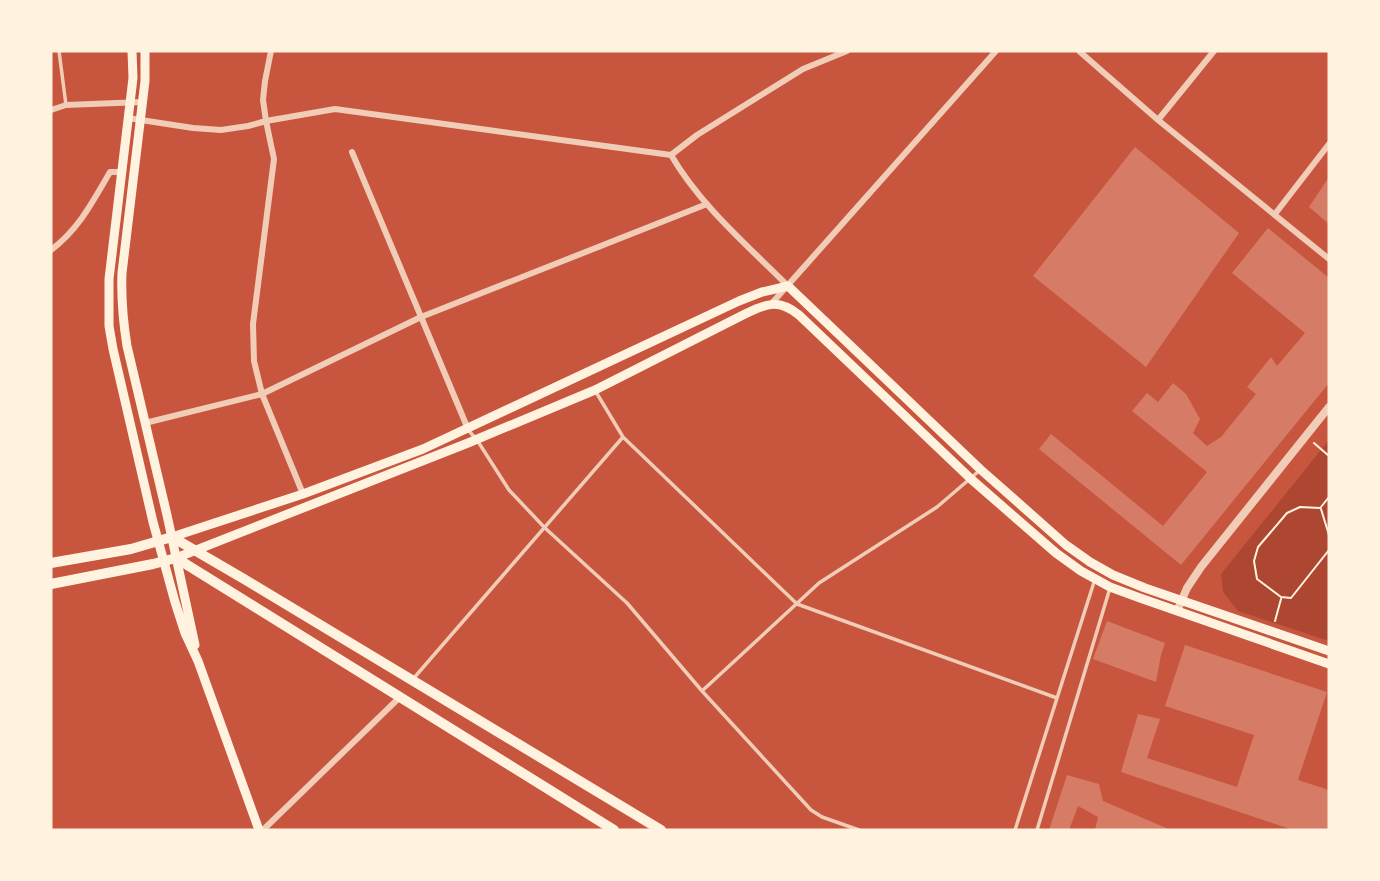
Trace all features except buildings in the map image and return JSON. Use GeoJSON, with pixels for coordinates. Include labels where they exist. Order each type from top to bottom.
{"type":"FeatureCollection","features":[{"type":"Feature","properties":{"kind":"main road"},"geometry":{"type":"LineString","coordinates":[[132,51],[133,78],[109,279],[109,326],[164,562],[185,633],[261,830]]}},
{"type":"Feature","properties":{"kind":"main road"},"geometry":{"type":"LineString","coordinates":[[145,51],[145,81],[121,296],[127,346],[198,661]]}},
{"type":"Feature","properties":{"kind":"main road"},"geometry":{"type":"LineString","coordinates":[[51,563],[131,549],[159,541],[303,494],[423,449],[739,301],[788,286],[980,470],[1066,545],[1090,562],[1137,585],[1329,651]]}},
{"type":"Feature","properties":{"kind":"main road"},"geometry":{"type":"LineString","coordinates":[[51,584],[164,562],[194,551],[477,440],[595,390],[746,313],[772,303],[782,305],[799,315],[971,478],[1056,553],[1095,579],[1110,587],[1329,664]]}},
{"type":"Feature","properties":{"kind":"main road"},"geometry":{"type":"LineString","coordinates":[[172,537],[661,830]]}},
{"type":"Feature","properties":{"kind":"main road"},"geometry":{"type":"LineString","coordinates":[[176,558],[614,830]]}},
{"type":"Feature","properties":{"kind":"street"},"geometry":{"type":"LineString","coordinates":[[271,51],[263,100],[274,159],[253,324],[254,360],[262,394],[303,494]]}},
{"type":"Feature","properties":{"kind":"street"},"geometry":{"type":"LineString","coordinates":[[128,118],[221,130],[335,109],[671,155],[697,135],[803,69],[847,51]]}},
{"type":"Feature","properties":{"kind":"street"},"geometry":{"type":"LineString","coordinates":[[772,303],[996,51]]}},
{"type":"Feature","properties":{"kind":"street"},"geometry":{"type":"LineString","coordinates":[[1079,51],[1158,120],[1329,259]]}},
{"type":"Feature","properties":{"kind":"street"},"geometry":{"type":"LineString","coordinates":[[1158,120],[1214,51]]}},
{"type":"Feature","properties":{"kind":"street"},"geometry":{"type":"LineString","coordinates":[[51,110],[66,105],[142,103]]}},
{"type":"Feature","properties":{"kind":"street"},"geometry":{"type":"LineString","coordinates":[[1275,214],[1329,144]]}},
{"type":"Feature","properties":{"kind":"street"},"geometry":{"type":"LineString","coordinates":[[352,152],[468,429]]}},
{"type":"Feature","properties":{"kind":"street"},"geometry":{"type":"LineString","coordinates":[[671,155],[682,175],[707,204],[788,286]]}},
{"type":"Feature","properties":{"kind":"street"},"geometry":{"type":"LineString","coordinates":[[51,250],[72,232],[110,172],[122,172]]}},
{"type":"Feature","properties":{"kind":"street"},"geometry":{"type":"LineString","coordinates":[[145,423],[262,394],[421,317],[707,204]]}},
{"type":"Feature","properties":{"kind":"street"},"geometry":{"type":"LineString","coordinates":[[1177,611],[1187,588],[1201,567],[1329,407]]}},
{"type":"Feature","properties":{"kind":"street"},"geometry":{"type":"LineString","coordinates":[[261,830],[400,697]]}},
{"type":"Feature","properties":{"kind":"lane"},"geometry":{"type":"LineString","coordinates":[[59,51],[66,105]]}},
{"type":"Feature","properties":{"kind":"lane"},"geometry":{"type":"LineString","coordinates":[[595,390],[623,438],[797,604],[1057,698]]}},
{"type":"Feature","properties":{"kind":"lane"},"geometry":{"type":"LineString","coordinates":[[468,429],[509,490],[545,528],[627,603],[702,691],[811,810],[822,817],[859,830]]}},
{"type":"Feature","properties":{"kind":"lane"},"geometry":{"type":"LineString","coordinates":[[412,680],[623,438]]}},
{"type":"Feature","properties":{"kind":"lane"},"geometry":{"type":"LineString","coordinates":[[702,691],[819,583],[937,507],[980,470]]}},
{"type":"Feature","properties":{"kind":"lane"},"geometry":{"type":"LineString","coordinates":[[1015,830],[1095,579]]}},
{"type":"Feature","properties":{"kind":"lane"},"geometry":{"type":"LineString","coordinates":[[1037,830],[1110,587]]}},
{"type":"Feature","properties":{"kind":"path"},"geometry":{"type":"LineString","coordinates":[[1306,436],[1329,456]]}},
{"type":"Feature","properties":{"kind":"path"},"geometry":{"type":"LineString","coordinates":[[1320,508],[1329,497]]}},
{"type":"Feature","properties":{"kind":"path"},"geometry":{"type":"LineString","coordinates":[[1320,508],[1300,507],[1287,513],[1258,547],[1254,561],[1257,579],[1281,597],[1291,598],[1329,550]]}},
{"type":"Feature","properties":{"kind":"path"},"geometry":{"type":"LineString","coordinates":[[1320,508],[1329,535]]}},
{"type":"Feature","properties":{"kind":"path"},"geometry":{"type":"LineString","coordinates":[[1272,632],[1281,597]]}},
{"type":"Feature","properties":{"kind":"shaded area"},"geometry":{"type":"Polygon","coordinates":[[[1329,440],[1329,641],[1238,611],[1223,592],[1221,574],[1329,440]]]}}]}
